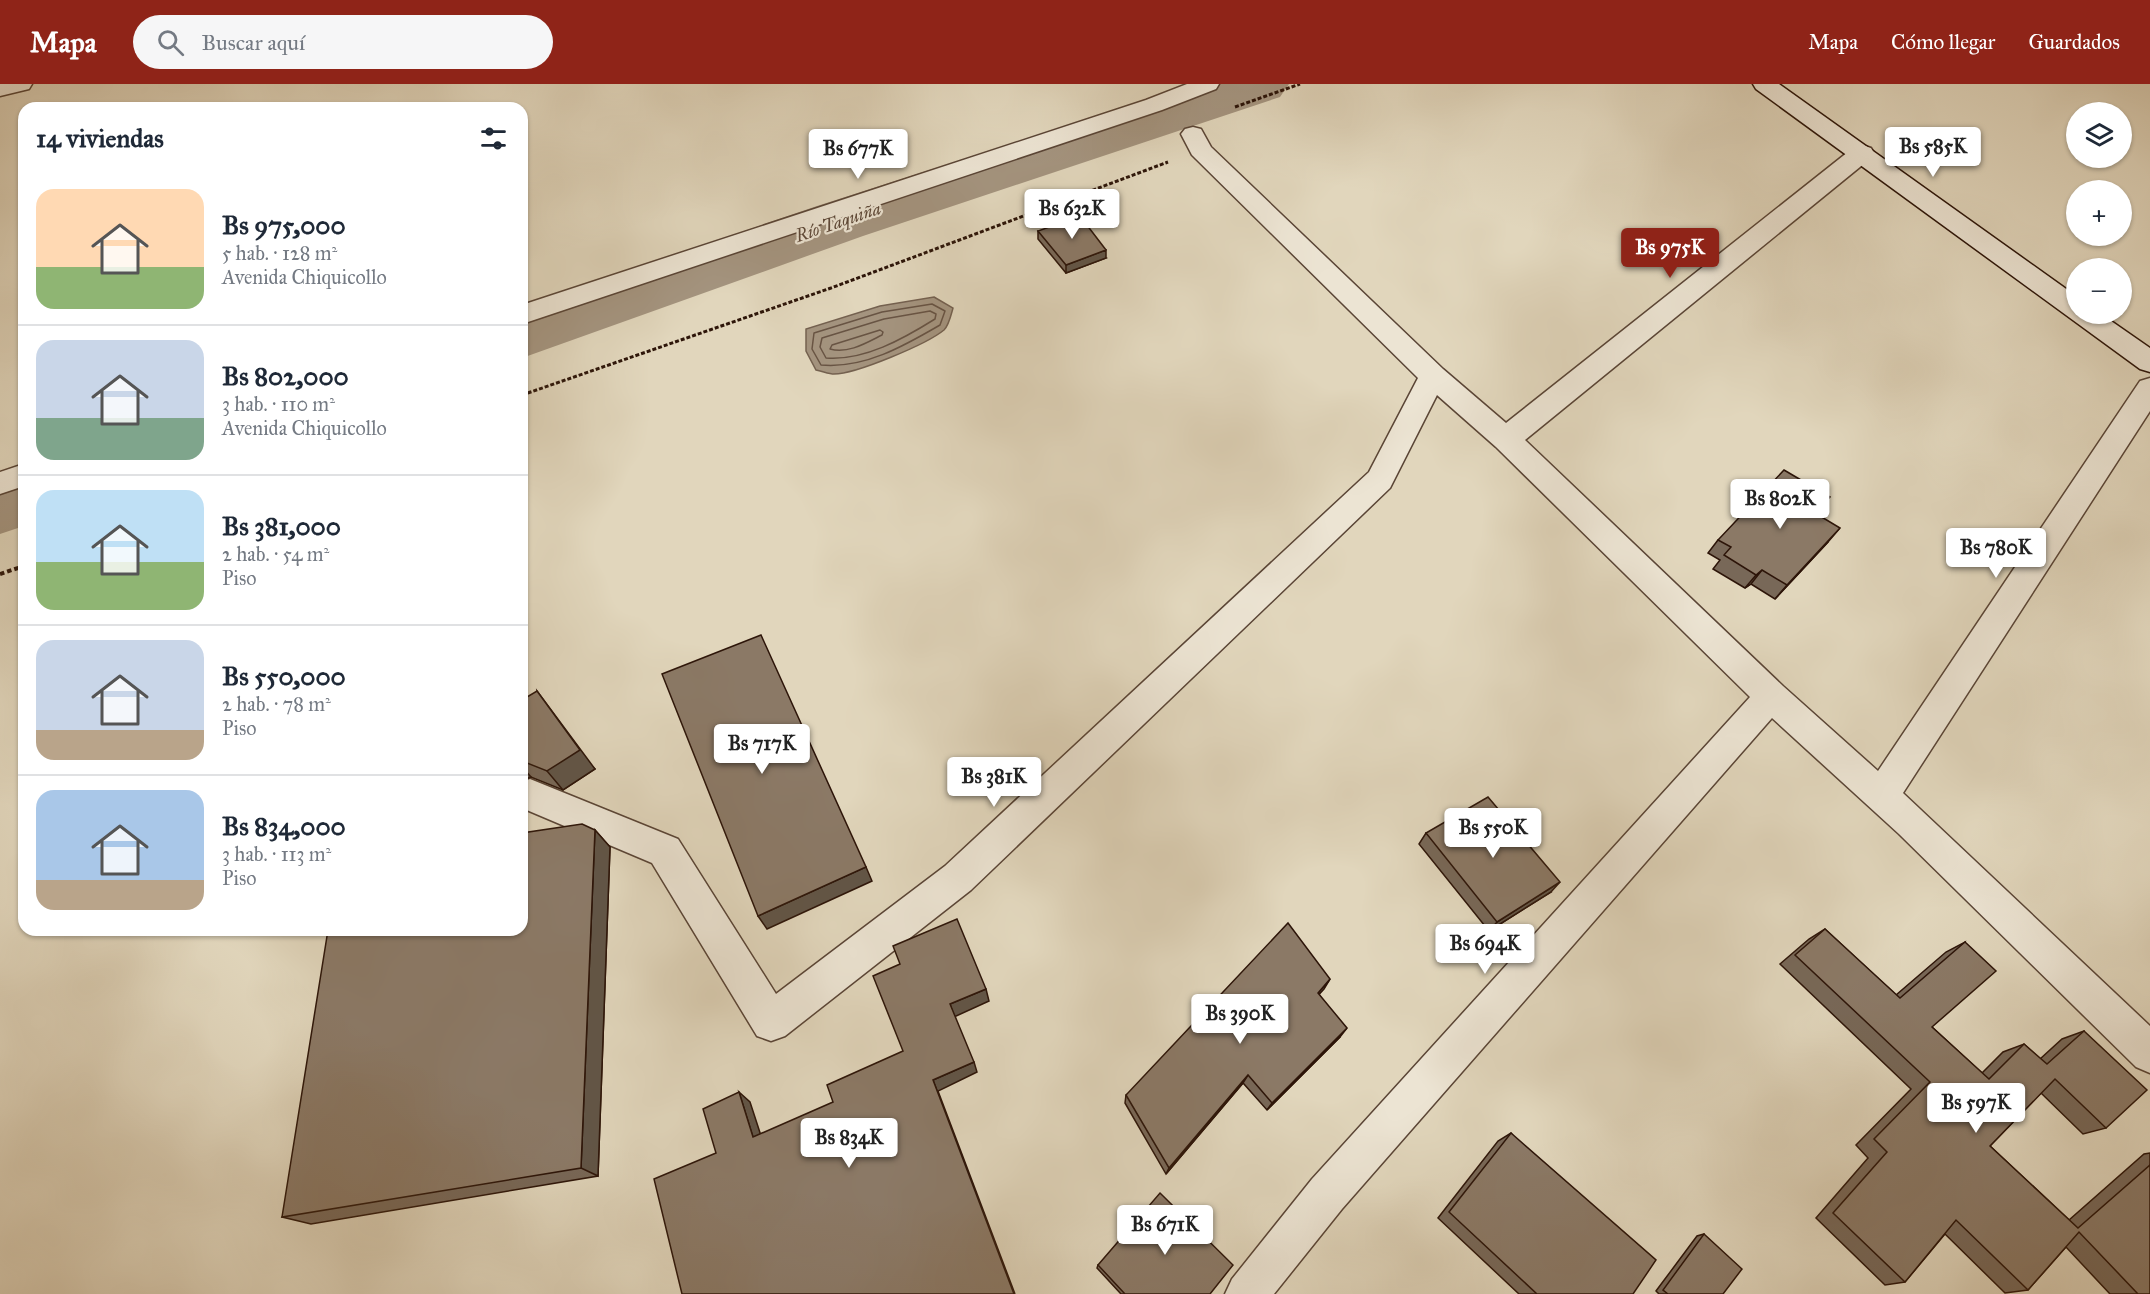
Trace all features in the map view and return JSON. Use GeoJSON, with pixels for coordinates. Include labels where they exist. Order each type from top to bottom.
{"type":"FeatureCollection","features":[{"type":"Feature","properties":{"kind":"street"},"geometry":{"type":"LineString","coordinates":[[0,89],[21,84]]}},
{"type":"Feature","properties":{"kind":"street"},"geometry":{"type":"LineString","coordinates":[[528,313],[1150,94],[1208,84]]}},
{"type":"Feature","properties":{"kind":"street"},"geometry":{"type":"LineString","coordinates":[[1764,84],[2066,302]]}},
{"type":"Feature","properties":{"kind":"street"},"geometry":{"type":"LineString","coordinates":[[1196,142],[1433,376],[1506,439],[1771,696],[1881,796],[2150,1053]]}},
{"type":"Feature","properties":{"kind":"street"},"geometry":{"type":"LineString","coordinates":[[1506,439],[1862,153]]}},
{"type":"Feature","properties":{"kind":"street"},"geometry":{"type":"LineString","coordinates":[[2097,324],[2150,362]]}},
{"type":"Feature","properties":{"kind":"street"},"geometry":{"type":"LineString","coordinates":[[530,795],[665,851],[771,1022],[958,878],[1380,480],[1433,376]]}},
{"type":"Feature","properties":{"kind":"street"},"geometry":{"type":"LineString","coordinates":[[1881,796],[2150,388]]}},
{"type":"Feature","properties":{"kind":"street"},"geometry":{"type":"LineString","coordinates":[[0,483],[18,477]]}},
{"type":"Feature","properties":{"kind":"street"},"geometry":{"type":"LineString","coordinates":[[1247,1294],[1327,1194],[1771,696]]}},
{"type":"Feature","properties":{"kind":"path"},"geometry":{"type":"LineString","coordinates":[[528,393],[831,288],[1196,142],[1207,116],[1300,84]]}},
{"type":"Feature","properties":{"kind":"path"},"geometry":{"type":"LineString","coordinates":[[0,574],[18,568]]}},
{"type":"Feature","properties":{"kind":"water"},"geometry":{"type":"Polygon","coordinates":[[[934,297],[953,308],[946,328],[923,343],[891,357],[858,369],[832,374],[816,370],[806,351],[806,329],[880,306],[934,297]]]}},
{"type":"Feature","properties":{"kind":"building"},"geometry":{"type":"Polygon","coordinates":[[[1080,216],[1106,250],[1066,265],[1038,231],[1080,216]]]}},
{"type":"Feature","properties":{"kind":"building"},"geometry":{"type":"Polygon","coordinates":[[[1784,470],[1830,497],[1815,513],[1840,528],[1787,585],[1762,570],[1756,575],[1724,555],[1731,547],[1718,540],[1784,470]]]}},
{"type":"Feature","properties":{"kind":"building"},"geometry":{"type":"Polygon","coordinates":[[[761,635],[866,867],[758,916],[662,674],[761,635]]]}},
{"type":"Feature","properties":{"kind":"building"},"geometry":{"type":"Polygon","coordinates":[[[537,691],[580,750],[547,771],[528,763],[528,696],[537,691]]]}},
{"type":"Feature","properties":{"kind":"building"},"geometry":{"type":"Polygon","coordinates":[[[1488,797],[1560,882],[1497,922],[1426,833],[1488,797]]]}},
{"type":"Feature","properties":{"kind":"building"},"geometry":{"type":"Polygon","coordinates":[[[582,824],[595,830],[581,1168],[282,1217],[327,936],[528,936],[528,832],[582,824]]]}},
{"type":"Feature","properties":{"kind":"building"},"geometry":{"type":"Polygon","coordinates":[[[957,919],[986,989],[950,1004],[974,1062],[933,1080],[1014,1294],[682,1294],[654,1179],[716,1153],[703,1109],[739,1092],[753,1137],[833,1102],[827,1085],[903,1051],[873,976],[900,964],[893,946],[957,919]]]}},
{"type":"Feature","properties":{"kind":"building"},"geometry":{"type":"Polygon","coordinates":[[[1288,923],[1330,979],[1318,993],[1347,1028],[1272,1103],[1248,1075],[1169,1168],[1126,1095],[1288,923]]]}},
{"type":"Feature","properties":{"kind":"building"},"geometry":{"type":"Polygon","coordinates":[[[1825,929],[1900,998],[1965,942],[1996,971],[1932,1027],[1989,1079],[2024,1044],[2047,1064],[2084,1031],[2147,1090],[2106,1128],[2055,1079],[1990,1146],[2078,1228],[2150,1165],[2150,1294],[2138,1294],[2079,1232],[2028,1290],[1956,1220],[1905,1282],[1833,1213],[1887,1152],[1874,1139],[1930,1082],[1795,955],[1825,929]]]}},
{"type":"Feature","properties":{"kind":"building"},"geometry":{"type":"Polygon","coordinates":[[[1511,1133],[1656,1260],[1633,1294],[1537,1294],[1449,1212],[1511,1133]]]}},
{"type":"Feature","properties":{"kind":"building"},"geometry":{"type":"Polygon","coordinates":[[[1160,1193],[1233,1265],[1210,1294],[1125,1294],[1098,1265],[1160,1193]]]}},
{"type":"Feature","properties":{"kind":"building"},"geometry":{"type":"Polygon","coordinates":[[[1704,1234],[1742,1269],[1723,1294],[1668,1294],[1663,1290],[1704,1234]]]}},
{"type":"Feature","properties":{"kind":"waterway","name":"Río Taquiña"},"geometry":{"type":"LineString","coordinates":[[528,331],[840,221],[1259,84]]}},
{"type":"Feature","properties":{"kind":"waterway","name":"Río Taquiña"},"geometry":{"type":"LineString","coordinates":[[0,504],[18,498]]}}]}
